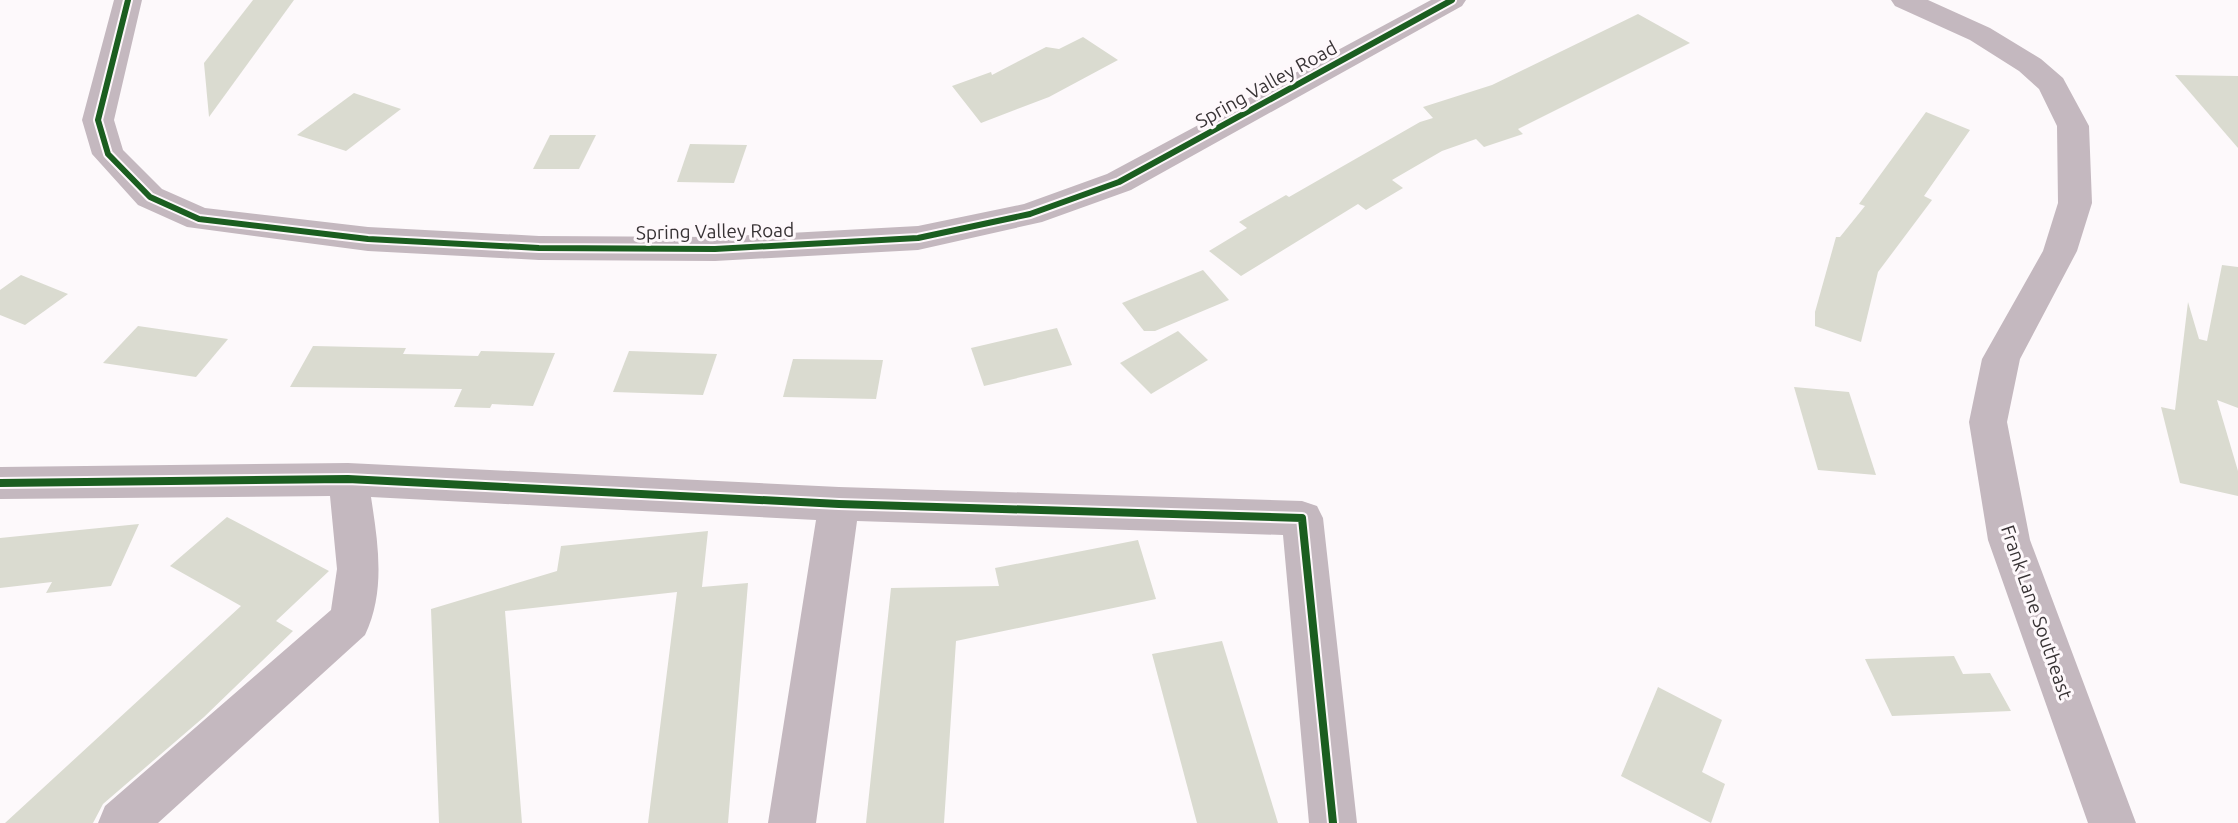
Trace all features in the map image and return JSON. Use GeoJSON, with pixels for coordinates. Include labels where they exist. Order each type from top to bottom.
{"type":"FeatureCollection","features":[{"type":"Feature","properties":{"kind":"street","name":"Spring Valley Road"},"geometry":{"type":"LineString","coordinates":[[128,0],[98,120],[108,154],[150,197],[199,219],[368,239],[539,248],[715,250],[918,238],[1030,214],[1119,182],[1452,0]]}},
{"type":"Feature","properties":{"kind":"street","name":"Frank Lane Southeast"},"geometry":{"type":"LineString","coordinates":[[1905,0],[1980,34],[2030,65],[2052,85],[2073,126],[2076,203],[2060,251],[2001,359],[1988,422],[2009,540],[2112,823]]}},
{"type":"Feature","properties":{"kind":"street"},"geometry":{"type":"LineString","coordinates":[[0,483],[348,479],[839,503],[1302,518],[1333,823]]}},
{"type":"Feature","properties":{"kind":"street"},"geometry":{"type":"LineString","coordinates":[[122,823],[351,621],[357,601],[357,538],[348,479]]}},
{"type":"Feature","properties":{"kind":"street"},"geometry":{"type":"LineString","coordinates":[[792,823],[839,503]]}},
{"type":"Feature","properties":{"kind":"building"},"geometry":{"type":"Polygon","coordinates":[[[253,0],[294,0],[209,117],[204,63],[253,0]]]}},
{"type":"Feature","properties":{"kind":"building"},"geometry":{"type":"Polygon","coordinates":[[[1638,14],[1690,43],[1518,129],[1523,134],[1484,147],[1476,139],[1442,151],[1392,180],[1403,188],[1366,210],[1358,204],[1241,276],[1209,251],[1247,228],[1239,222],[1286,195],[1289,197],[1420,122],[1433,118],[1423,107],[1492,85],[1638,14]]]}},
{"type":"Feature","properties":{"kind":"building"},"geometry":{"type":"Polygon","coordinates":[[[1083,37],[1118,60],[1049,97],[981,123],[952,86],[991,72],[992,75],[1046,47],[1059,49],[1083,37]]]}},
{"type":"Feature","properties":{"kind":"building"},"geometry":{"type":"Polygon","coordinates":[[[2175,75],[2238,76],[2238,148],[2175,75]]]}},
{"type":"Feature","properties":{"kind":"building"},"geometry":{"type":"Polygon","coordinates":[[[354,93],[401,109],[346,151],[297,135],[354,93]]]}},
{"type":"Feature","properties":{"kind":"building"},"geometry":{"type":"Polygon","coordinates":[[[1926,112],[1970,130],[1924,196],[1932,200],[1878,272],[1861,342],[1815,326],[1815,312],[1836,237],[1840,237],[1865,206],[1859,204],[1926,112]]]}},
{"type":"Feature","properties":{"kind":"building"},"geometry":{"type":"Polygon","coordinates":[[[550,135],[596,135],[579,169],[533,169],[550,135]]]}},
{"type":"Feature","properties":{"kind":"building"},"geometry":{"type":"Polygon","coordinates":[[[690,144],[747,145],[734,183],[677,182],[690,144]]]}},
{"type":"Feature","properties":{"kind":"building"},"geometry":{"type":"Polygon","coordinates":[[[2222,265],[2238,267],[2238,408],[2217,400],[2238,471],[2238,496],[2180,483],[2161,407],[2175,410],[2188,302],[2199,339],[2207,341],[2222,265]]]}},
{"type":"Feature","properties":{"kind":"building"},"geometry":{"type":"Polygon","coordinates":[[[1203,270],[1229,300],[1155,331],[1144,331],[1122,303],[1203,270]]]}},
{"type":"Feature","properties":{"kind":"building"},"geometry":{"type":"Polygon","coordinates":[[[21,275],[68,294],[25,325],[0,315],[0,290],[21,275]]]}},
{"type":"Feature","properties":{"kind":"building"},"geometry":{"type":"Polygon","coordinates":[[[138,326],[228,339],[196,377],[103,363],[138,326]]]}},
{"type":"Feature","properties":{"kind":"building"},"geometry":{"type":"Polygon","coordinates":[[[1057,328],[1072,365],[984,386],[971,348],[1057,328]]]}},
{"type":"Feature","properties":{"kind":"building"},"geometry":{"type":"Polygon","coordinates":[[[1178,331],[1208,360],[1151,394],[1120,363],[1178,331]]]}},
{"type":"Feature","properties":{"kind":"building"},"geometry":{"type":"Polygon","coordinates":[[[313,346],[406,348],[403,354],[478,356],[481,351],[555,353],[533,406],[492,404],[490,408],[454,407],[462,389],[290,387],[313,346]]]}},
{"type":"Feature","properties":{"kind":"building"},"geometry":{"type":"Polygon","coordinates":[[[629,351],[717,354],[703,395],[613,392],[629,351]]]}},
{"type":"Feature","properties":{"kind":"building"},"geometry":{"type":"Polygon","coordinates":[[[793,359],[883,360],[876,399],[783,397],[793,359]]]}},
{"type":"Feature","properties":{"kind":"building"},"geometry":{"type":"Polygon","coordinates":[[[1794,387],[1849,392],[1876,475],[1818,470],[1794,387]]]}},
{"type":"Feature","properties":{"kind":"building"},"geometry":{"type":"Polygon","coordinates":[[[227,517],[329,571],[276,621],[293,631],[204,717],[103,804],[93,823],[5,823],[241,606],[170,566],[227,517]]]}},
{"type":"Feature","properties":{"kind":"building"},"geometry":{"type":"Polygon","coordinates":[[[139,524],[111,586],[46,593],[52,582],[0,588],[0,538],[139,524]]]}},
{"type":"Feature","properties":{"kind":"building"},"geometry":{"type":"Polygon","coordinates":[[[708,531],[702,587],[748,583],[728,823],[648,823],[677,592],[505,611],[522,823],[439,823],[431,609],[557,571],[561,546],[708,531]]]}},
{"type":"Feature","properties":{"kind":"building"},"geometry":{"type":"Polygon","coordinates":[[[1138,540],[1156,599],[956,641],[944,823],[866,823],[891,588],[999,586],[995,568],[1138,540]]]}},
{"type":"Feature","properties":{"kind":"building"},"geometry":{"type":"Polygon","coordinates":[[[1222,641],[1278,823],[1197,823],[1152,654],[1222,641]]]}},
{"type":"Feature","properties":{"kind":"building"},"geometry":{"type":"Polygon","coordinates":[[[1954,656],[1963,674],[1990,673],[2011,711],[1892,716],[1865,659],[1954,656]]]}},
{"type":"Feature","properties":{"kind":"building"},"geometry":{"type":"Polygon","coordinates":[[[1658,687],[1722,720],[1702,772],[1725,784],[1711,823],[1621,776],[1658,687]]]}},
{"type":"Feature","properties":{"kind":"cycle path"},"geometry":{"type":"LineString","coordinates":[[128,0],[98,120],[108,154],[150,197],[199,219],[368,239],[539,248],[715,249],[918,238],[1030,214],[1119,182],[1452,0]]}},
{"type":"Feature","properties":{"kind":"cycle path"},"geometry":{"type":"LineString","coordinates":[[0,483],[348,479],[839,504],[1302,518],[1333,823]]}}]}
